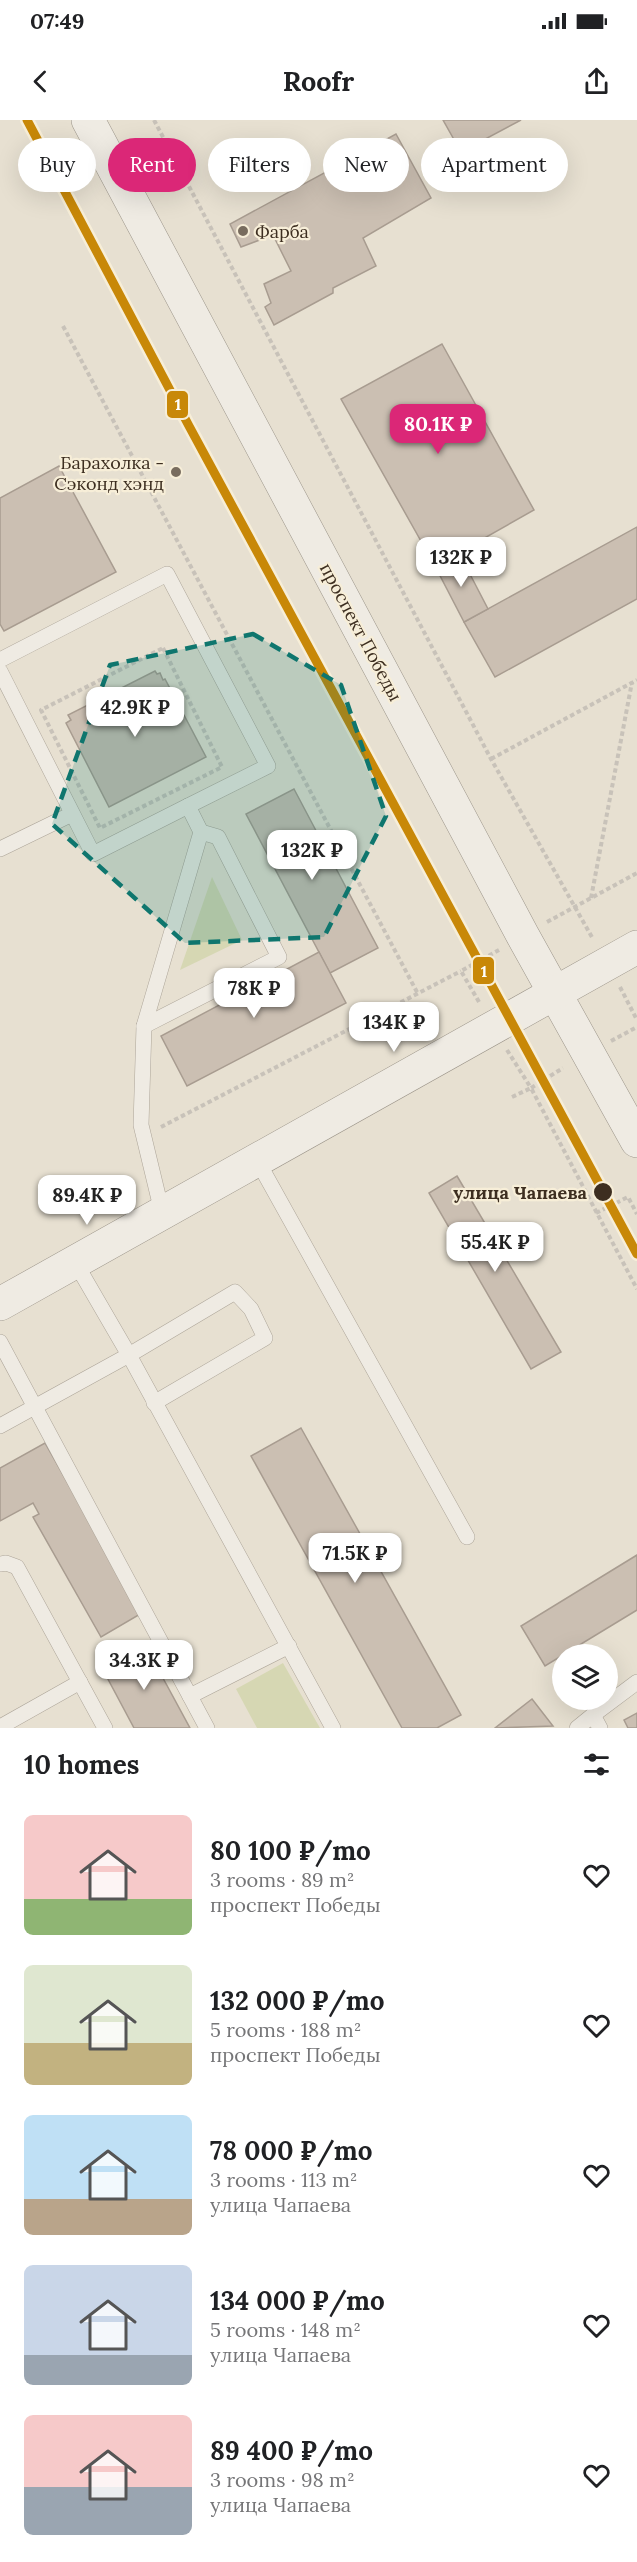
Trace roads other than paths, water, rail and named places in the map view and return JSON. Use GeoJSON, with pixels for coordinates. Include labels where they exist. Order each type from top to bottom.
{"type":"FeatureCollection","features":[{"type":"Feature","properties":{"kind":"main road","name":"проспект Победы"},"geometry":{"type":"LineString","coordinates":[[88,120],[523,936],[637,1141]]}},
{"type":"Feature","properties":{"kind":"main road"},"geometry":{"type":"LineString","coordinates":[[0,1304],[637,947]]}},
{"type":"Feature","properties":{"kind":"lane"},"geometry":{"type":"LineString","coordinates":[[0,660],[166,574],[268,766],[93,854],[0,671]]}},
{"type":"Feature","properties":{"kind":"lane"},"geometry":{"type":"LineString","coordinates":[[162,1212],[141,1125],[144,1026],[201,832],[189,806]]}},
{"type":"Feature","properties":{"kind":"lane"},"geometry":{"type":"LineString","coordinates":[[0,849],[72,814]]}},
{"type":"Feature","properties":{"kind":"lane"},"geometry":{"type":"LineString","coordinates":[[144,1026],[279,957],[218,837],[201,832]]}},
{"type":"Feature","properties":{"kind":"lane"},"geometry":{"type":"LineString","coordinates":[[257,1160],[467,1537]]}},
{"type":"Feature","properties":{"kind":"lane"},"geometry":{"type":"LineString","coordinates":[[75,1262],[129,1355],[333,1728]]}},
{"type":"Feature","properties":{"kind":"lane"},"geometry":{"type":"LineString","coordinates":[[0,1426],[129,1355],[236,1292],[251,1309],[265,1338],[154,1403]]}},
{"type":"Feature","properties":{"kind":"lane"},"geometry":{"type":"LineString","coordinates":[[0,1342],[207,1728]]}},
{"type":"Feature","properties":{"kind":"lane"},"geometry":{"type":"LineString","coordinates":[[0,1564],[6,1563],[17,1567],[105,1728]]}},
{"type":"Feature","properties":{"kind":"lane"},"geometry":{"type":"LineString","coordinates":[[190,1696],[289,1646]]}},
{"type":"Feature","properties":{"kind":"lane"},"geometry":{"type":"LineString","coordinates":[[3,1726],[80,1682]]}},
{"type":"Feature","properties":{"kind":"lane"},"geometry":{"type":"LineString","coordinates":[[577,1728],[596,1722],[637,1682]]}},
{"type":"Feature","properties":{"kind":"place","name":"Фарба"},"geometry":{"type":"Point","coordinates":[243,231]}},
{"type":"Feature","properties":{"kind":"place","name":"Барахолка - Сэконд хэнд"},"geometry":{"type":"Point","coordinates":[176,472]}},
{"type":"Feature","properties":{"kind":"place","name":"улица Чапаева"},"geometry":{"type":"Point","coordinates":[603,1192]}}]}
